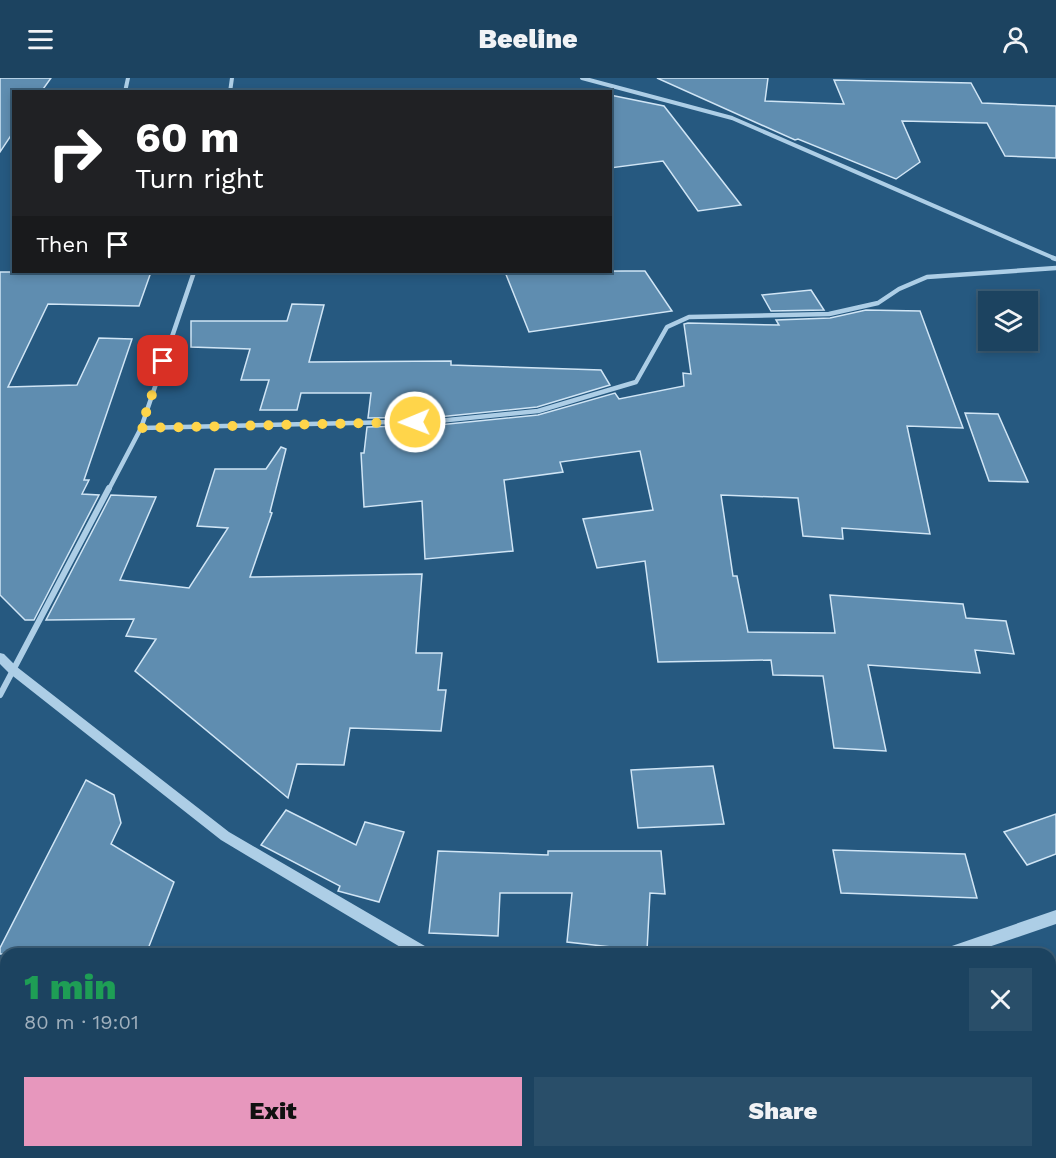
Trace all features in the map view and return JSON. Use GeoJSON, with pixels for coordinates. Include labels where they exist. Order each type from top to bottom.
{"type":"FeatureCollection","features":[{"type":"Feature","properties":{"kind":"street"},"geometry":{"type":"LineString","coordinates":[[582,78],[732,118],[1056,259]]}},
{"type":"Feature","properties":{"kind":"street"},"geometry":{"type":"LineString","coordinates":[[141,428],[438,421],[538,411],[636,382],[667,327],[689,317],[829,314],[878,303],[899,289],[927,277],[1056,268]]}},
{"type":"Feature","properties":{"kind":"street"},"geometry":{"type":"LineString","coordinates":[[0,695],[141,428],[194,273]]}},
{"type":"Feature","properties":{"kind":"street"},"geometry":{"type":"LineString","coordinates":[[0,657],[13,670],[225,836],[415,948]]}},
{"type":"Feature","properties":{"kind":"street"},"geometry":{"type":"LineString","coordinates":[[966,948],[1056,917]]}},
{"type":"Feature","properties":{"kind":"building"},"geometry":{"type":"Polygon","coordinates":[[[0,78],[51,78],[42,90],[12,90],[12,134],[0,152],[0,78]]]}},
{"type":"Feature","properties":{"kind":"building"},"geometry":{"type":"Polygon","coordinates":[[[657,78],[768,78],[765,101],[844,104],[834,80],[971,83],[982,103],[1056,106],[1056,158],[1005,156],[987,123],[902,121],[920,162],[896,179],[798,139],[795,140],[657,78]]]}},
{"type":"Feature","properties":{"kind":"building"},"geometry":{"type":"Polygon","coordinates":[[[612,95],[664,106],[741,205],[698,211],[663,161],[612,168],[612,95]]]}},
{"type":"Feature","properties":{"kind":"building"},"geometry":{"type":"Polygon","coordinates":[[[645,271],[672,311],[529,332],[505,273],[612,273],[645,271]]]}},
{"type":"Feature","properties":{"kind":"building"},"geometry":{"type":"Polygon","coordinates":[[[0,272],[151,273],[139,306],[48,304],[8,387],[77,385],[99,338],[132,339],[84,480],[89,480],[82,494],[99,495],[34,620],[25,620],[0,595],[0,272]]]}},
{"type":"Feature","properties":{"kind":"building"},"geometry":{"type":"Polygon","coordinates":[[[811,290],[824,310],[771,311],[762,295],[811,290]]]}},
{"type":"Feature","properties":{"kind":"building"},"geometry":{"type":"Polygon","coordinates":[[[292,304],[324,305],[309,362],[451,361],[451,365],[601,370],[610,385],[537,407],[438,417],[368,418],[371,393],[301,393],[297,410],[260,410],[269,380],[241,380],[250,349],[191,347],[191,321],[287,321],[292,304]]]}},
{"type":"Feature","properties":{"kind":"building"},"geometry":{"type":"Polygon","coordinates":[[[866,310],[920,311],[963,428],[907,426],[930,534],[842,528],[843,539],[803,536],[798,498],[721,495],[733,576],[737,576],[748,632],[835,633],[830,595],[963,604],[966,618],[1006,621],[1014,654],[975,650],[980,673],[868,665],[886,751],[834,748],[823,676],[773,675],[771,660],[658,662],[645,561],[597,568],[583,519],[653,510],[640,451],[560,462],[563,472],[504,480],[513,551],[425,559],[422,501],[364,507],[361,453],[364,453],[367,427],[438,425],[538,415],[615,393],[619,399],[684,386],[683,373],[691,374],[684,324],[779,325],[776,320],[830,318],[866,310]]]}},
{"type":"Feature","properties":{"kind":"building"},"geometry":{"type":"Polygon","coordinates":[[[965,413],[998,414],[1028,482],[989,481],[965,413]]]}},
{"type":"Feature","properties":{"kind":"building"},"geometry":{"type":"Polygon","coordinates":[[[281,447],[286,449],[270,512],[272,513],[250,577],[422,574],[416,653],[442,653],[438,690],[446,690],[441,731],[350,728],[344,765],[297,764],[288,798],[135,671],[156,639],[126,636],[134,619],[46,620],[111,495],[156,497],[120,580],[189,588],[228,528],[197,526],[215,469],[266,469],[281,447]]]}},
{"type":"Feature","properties":{"kind":"building"},"geometry":{"type":"Polygon","coordinates":[[[713,766],[724,824],[638,828],[631,770],[713,766]]]}},
{"type":"Feature","properties":{"kind":"building"},"geometry":{"type":"Polygon","coordinates":[[[86,780],[114,795],[121,823],[111,844],[174,882],[148,948],[0,948],[86,780]]]}},
{"type":"Feature","properties":{"kind":"building"},"geometry":{"type":"Polygon","coordinates":[[[286,810],[356,845],[365,822],[404,832],[379,902],[338,891],[340,886],[261,845],[286,810]]]}},
{"type":"Feature","properties":{"kind":"building"},"geometry":{"type":"Polygon","coordinates":[[[1056,814],[1056,854],[1027,865],[1004,832],[1056,814]]]}},
{"type":"Feature","properties":{"kind":"building"},"geometry":{"type":"Polygon","coordinates":[[[833,850],[965,854],[977,898],[841,893],[833,850]]]}},
{"type":"Feature","properties":{"kind":"building"},"geometry":{"type":"Polygon","coordinates":[[[438,851],[548,855],[548,851],[661,851],[665,894],[650,893],[647,948],[620,948],[567,942],[572,893],[500,893],[498,936],[429,933],[438,851]]]}},
{"type":"Feature","properties":{"kind":"route"},"geometry":{"type":"LineString","coordinates":[[163,361],[141,428],[415,422]]}}]}
